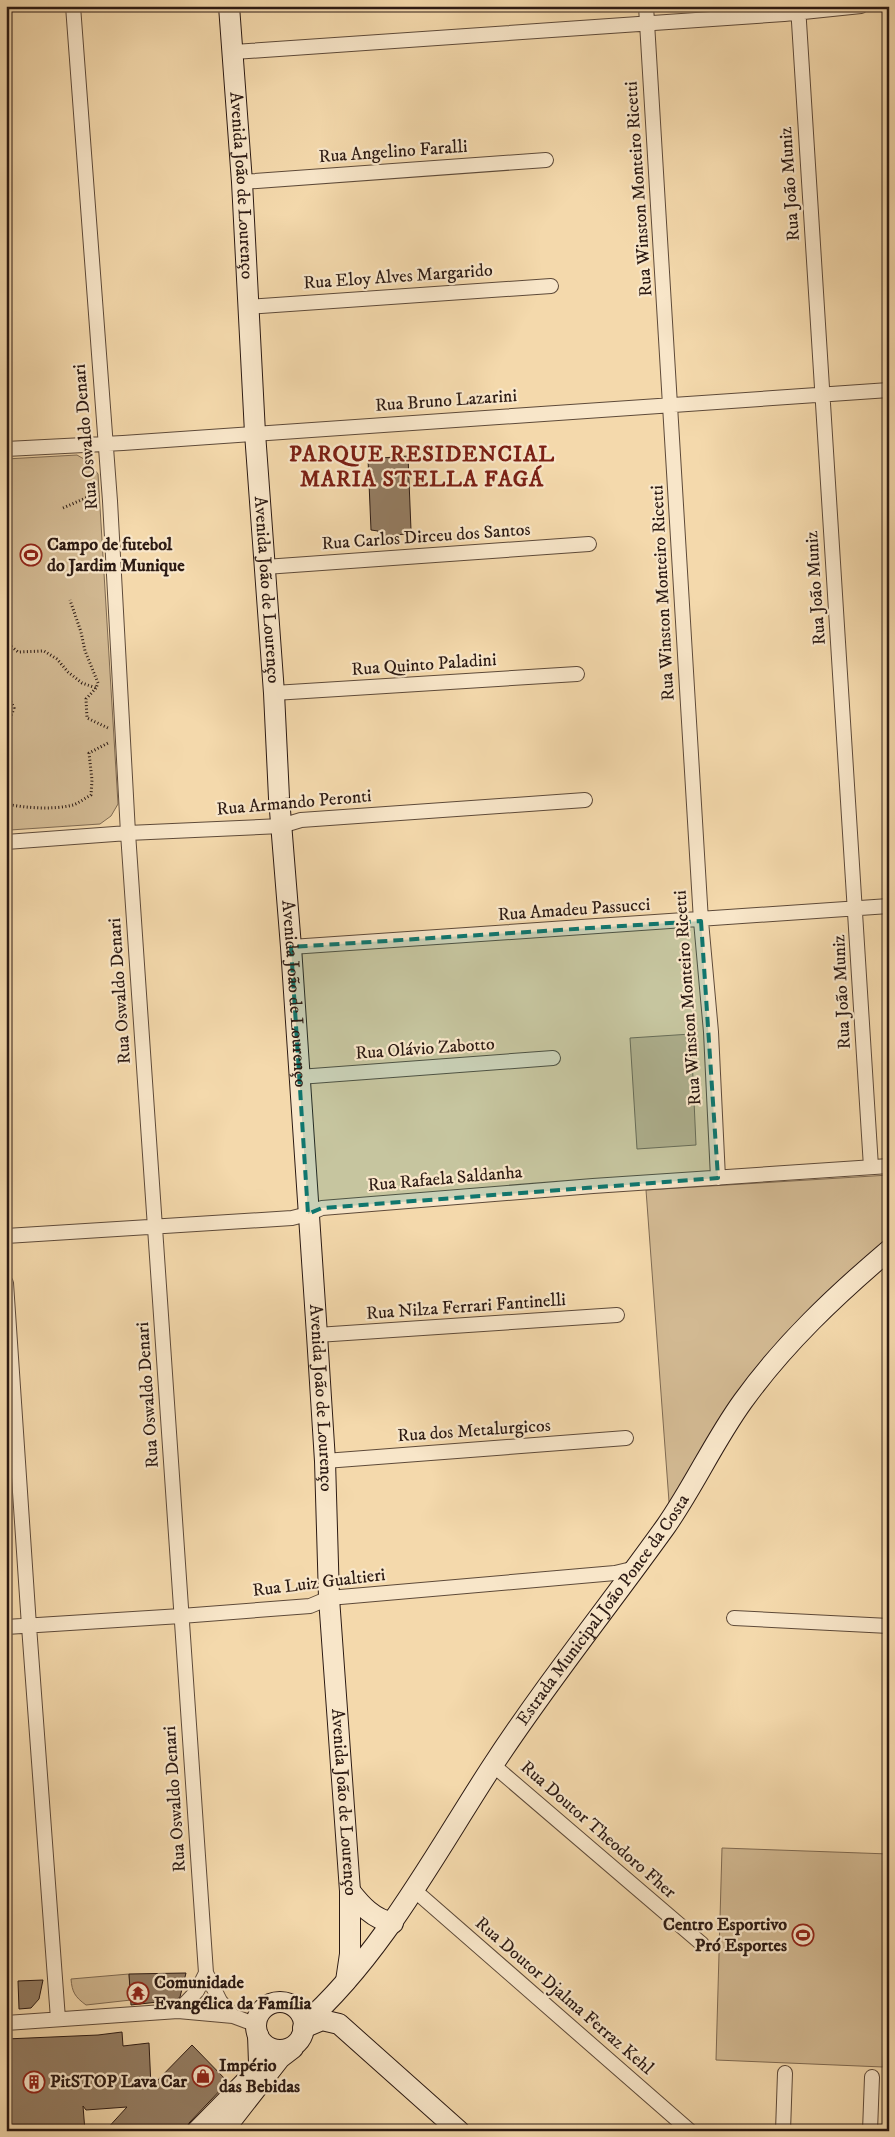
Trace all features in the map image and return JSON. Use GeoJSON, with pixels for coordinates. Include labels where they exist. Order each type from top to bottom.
{"type":"FeatureCollection","features":[{"type":"Feature","properties":{"kind":"street","name":"Rua Oswaldo Denari"},"geometry":{"type":"LineString","coordinates":[[73,6],[118,618],[128,833],[206,1973],[220,2001],[233,2016]]}},
{"type":"Feature","properties":{"kind":"street","name":"Avenida João de Lourenço"},"geometry":{"type":"LineString","coordinates":[[229,6],[234,52],[255,433],[274,693],[281,826],[317,1335],[325,1461],[329,1598],[350,1891],[350,1954],[343,1985]]}},
{"type":"Feature","properties":{"kind":"street","name":"Rua Winston Monteiro Ricetti"},"geometry":{"type":"LineString","coordinates":[[646,6],[702,920],[711,1032],[718,1178]]}},
{"type":"Feature","properties":{"kind":"street"},"geometry":{"type":"LineString","coordinates":[[234,52],[861,6]]}},
{"type":"Feature","properties":{"kind":"street","name":"Rua João Muniz"},"geometry":{"type":"LineString","coordinates":[[798,10],[871,1167]]}},
{"type":"Feature","properties":{"kind":"street","name":"Rua Angelino Faralli"},"geometry":{"type":"LineString","coordinates":[[242,182],[546,160]]}},
{"type":"Feature","properties":{"kind":"street","name":"Rua Eloy Alves Margarido"},"geometry":{"type":"LineString","coordinates":[[248,307],[550,286]]}},
{"type":"Feature","properties":{"kind":"street","name":"Rua Bruno Lazarini"},"geometry":{"type":"LineString","coordinates":[[6,449],[105,444],[889,390]]}},
{"type":"Feature","properties":{"kind":"street","name":"Rua Carlos Dirceu dos Santos"},"geometry":{"type":"LineString","coordinates":[[265,567],[589,544]]}},
{"type":"Feature","properties":{"kind":"street","name":"Rua Quinto Paladini"},"geometry":{"type":"LineString","coordinates":[[274,693],[577,674]]}},
{"type":"Feature","properties":{"kind":"street","name":"Rua Armando Peronti"},"geometry":{"type":"LineString","coordinates":[[6,842],[128,833],[281,826],[301,820],[585,800]]}},
{"type":"Feature","properties":{"kind":"street","name":"Rua Amadeu Passucci"},"geometry":{"type":"LineString","coordinates":[[291,947],[889,906]]}},
{"type":"Feature","properties":{"kind":"street","name":"Rua Olávio Zabotto"},"geometry":{"type":"LineString","coordinates":[[299,1077],[553,1058]]}},
{"type":"Feature","properties":{"kind":"street","name":"Rua Rafaela Saldanha"},"geometry":{"type":"LineString","coordinates":[[6,1236],[292,1218],[322,1208],[889,1166]]}},
{"type":"Feature","properties":{"kind":"street","name":"Estrada Municipal João Ponce da Costa"},"geometry":{"type":"LineString","coordinates":[[343,1985],[393,1923],[492,1765],[668,1523],[743,1401],[813,1318],[889,1250]]}},
{"type":"Feature","properties":{"kind":"street"},"geometry":{"type":"LineString","coordinates":[[6,1283],[58,2019]]}},
{"type":"Feature","properties":{"kind":"street","name":"Rua Nilza Ferrari Fantinelli"},"geometry":{"type":"LineString","coordinates":[[317,1335],[617,1315]]}},
{"type":"Feature","properties":{"kind":"street","name":"Rua dos Metalurgicos"},"geometry":{"type":"LineString","coordinates":[[325,1461],[626,1438]]}},
{"type":"Feature","properties":{"kind":"street","name":"Rua Luiz Gualtieri"},"geometry":{"type":"LineString","coordinates":[[6,1627],[310,1606],[329,1598],[615,1573],[636,1568]]}},
{"type":"Feature","properties":{"kind":"street"},"geometry":{"type":"LineString","coordinates":[[734,1618],[889,1626]]}},
{"type":"Feature","properties":{"kind":"street","name":"Rua Doutor Theodoro Fher"},"geometry":{"type":"LineString","coordinates":[[492,1765],[702,1944]]}},
{"type":"Feature","properties":{"kind":"street","name":"Rua Doutor Djalma Ferraz Kehl"},"geometry":{"type":"LineString","coordinates":[[413,1889],[690,2131]]}},
{"type":"Feature","properties":{"kind":"street"},"geometry":{"type":"LineString","coordinates":[[350,1891],[363,1908],[393,1923]]}},
{"type":"Feature","properties":{"kind":"street"},"geometry":{"type":"LineString","coordinates":[[178,2011],[197,1991],[206,1973]]}},
{"type":"Feature","properties":{"kind":"street"},"geometry":{"type":"LineString","coordinates":[[226,2124],[259,2062],[257,2020],[263,2010],[277,2003],[299,2005],[322,1997],[343,1985]]}},
{"type":"Feature","properties":{"kind":"street"},"geometry":{"type":"LineString","coordinates":[[303,2026],[343,1985]]}},
{"type":"Feature","properties":{"kind":"street"},"geometry":{"type":"LineString","coordinates":[[197,2131],[226,2124],[280,2058],[293,2048],[302,2035],[303,2026],[299,2012],[286,2003]]}},
{"type":"Feature","properties":{"kind":"street"},"geometry":{"type":"LineString","coordinates":[[6,2023],[178,2011],[233,2016],[257,2030],[264,2044],[271,2048],[283,2050],[293,2048]]}},
{"type":"Feature","properties":{"kind":"street"},"geometry":{"type":"LineString","coordinates":[[303,2026],[322,2020],[339,2024],[459,2131]]}},
{"type":"Feature","properties":{"kind":"street"},"geometry":{"type":"LineString","coordinates":[[783,2131],[784,2073]]}},
{"type":"Feature","properties":{"kind":"street"},"geometry":{"type":"LineString","coordinates":[[870,2131],[872,2077]]}},
{"type":"Feature","properties":{"kind":"path"},"geometry":{"type":"LineString","coordinates":[[63,508],[99,492]]}},
{"type":"Feature","properties":{"kind":"path"},"geometry":{"type":"LineString","coordinates":[[70,600],[81,632],[84,651],[98,683],[86,699],[87,718],[114,730]]}},
{"type":"Feature","properties":{"kind":"path"},"geometry":{"type":"LineString","coordinates":[[6,642],[18,652],[44,650],[57,659],[68,672],[82,683],[96,688]]}},
{"type":"Feature","properties":{"kind":"path"},"geometry":{"type":"LineString","coordinates":[[6,692],[14,708],[6,730]]}},
{"type":"Feature","properties":{"kind":"path"},"geometry":{"type":"LineString","coordinates":[[6,804],[19,807],[58,807],[74,804],[91,795],[92,780],[89,753],[114,740]]}},
{"type":"Feature","properties":{"kind":"highlighted area"},"geometry":{"type":"Polygon","coordinates":[[[701,921],[718,1178],[322,1208],[308,1214],[291,947],[701,921]]]}},
{"type":"Feature","properties":{"kind":"shaded area"},"geometry":{"type":"Polygon","coordinates":[[[77,455],[89,462],[98,474],[118,804],[111,816],[100,824],[10,830],[6,828],[6,459],[77,455]]]}},
{"type":"Feature","properties":{"kind":"shaded area"},"geometry":{"type":"Polygon","coordinates":[[[691,1034],[696,1145],[637,1149],[630,1038],[691,1034]]]}},
{"type":"Feature","properties":{"kind":"shaded area"},"geometry":{"type":"Polygon","coordinates":[[[889,1175],[889,1240],[813,1311],[670,1515],[646,1190],[889,1175]]]}},
{"type":"Feature","properties":{"kind":"shaded area","name":"Centro Esportivo Pró Esportes"},"geometry":{"type":"Polygon","coordinates":[[[722,1848],[889,1854],[889,1910],[883,2067],[716,2060],[722,1848]]]}},
{"type":"Feature","properties":{"kind":"shaded area"},"geometry":{"type":"Polygon","coordinates":[[[129,1974],[131,2000],[86,2005],[77,1997],[72,1987],[71,1979],[129,1974]]]}},
{"type":"Feature","properties":{"kind":"building"},"geometry":{"type":"Polygon","coordinates":[[[408,456],[411,530],[405,530],[405,534],[397,535],[398,542],[381,543],[378,531],[371,530],[368,459],[408,456]]]}},
{"type":"Feature","properties":{"kind":"building"},"geometry":{"type":"Polygon","coordinates":[[[186,1973],[180,1997],[176,2000],[131,2005],[129,1974],[186,1973]]]}},
{"type":"Feature","properties":{"kind":"building"},"geometry":{"type":"Polygon","coordinates":[[[43,1980],[39,1999],[31,2008],[19,2009],[18,1981],[43,1980]]]}},
{"type":"Feature","properties":{"kind":"building"},"geometry":{"type":"Polygon","coordinates":[[[122,2032],[123,2046],[149,2043],[151,2087],[192,2045],[228,2082],[189,2123],[185,2131],[105,2131],[127,2107],[86,2110],[83,2106],[85,2131],[6,2131],[6,2039],[98,2035],[122,2032]]]}},
{"type":"Feature","properties":{"kind":"place","name":"Campo de futebol do Jardim Munique"},"geometry":{"type":"Point","coordinates":[31,555]}},
{"type":"Feature","properties":{"kind":"place","name":"Centro Esportivo Pró Esportes"},"geometry":{"type":"Point","coordinates":[803,1935]}},
{"type":"Feature","properties":{"kind":"place","name":"Comunidade Evangélica da Família"},"geometry":{"type":"Point","coordinates":[138,1993]}},
{"type":"Feature","properties":{"kind":"place","name":"Império das Bebidas"},"geometry":{"type":"Point","coordinates":[203,2076]}},
{"type":"Feature","properties":{"kind":"place","name":"PitSTOP Lava Car"},"geometry":{"type":"Point","coordinates":[34,2082]}},
{"type":"Feature","properties":{"kind":"district","name":"PARQUE RESIDENCIAL MARIA STELLA FAGÁ"},"geometry":{"type":"Point","coordinates":[422,466]}}]}
